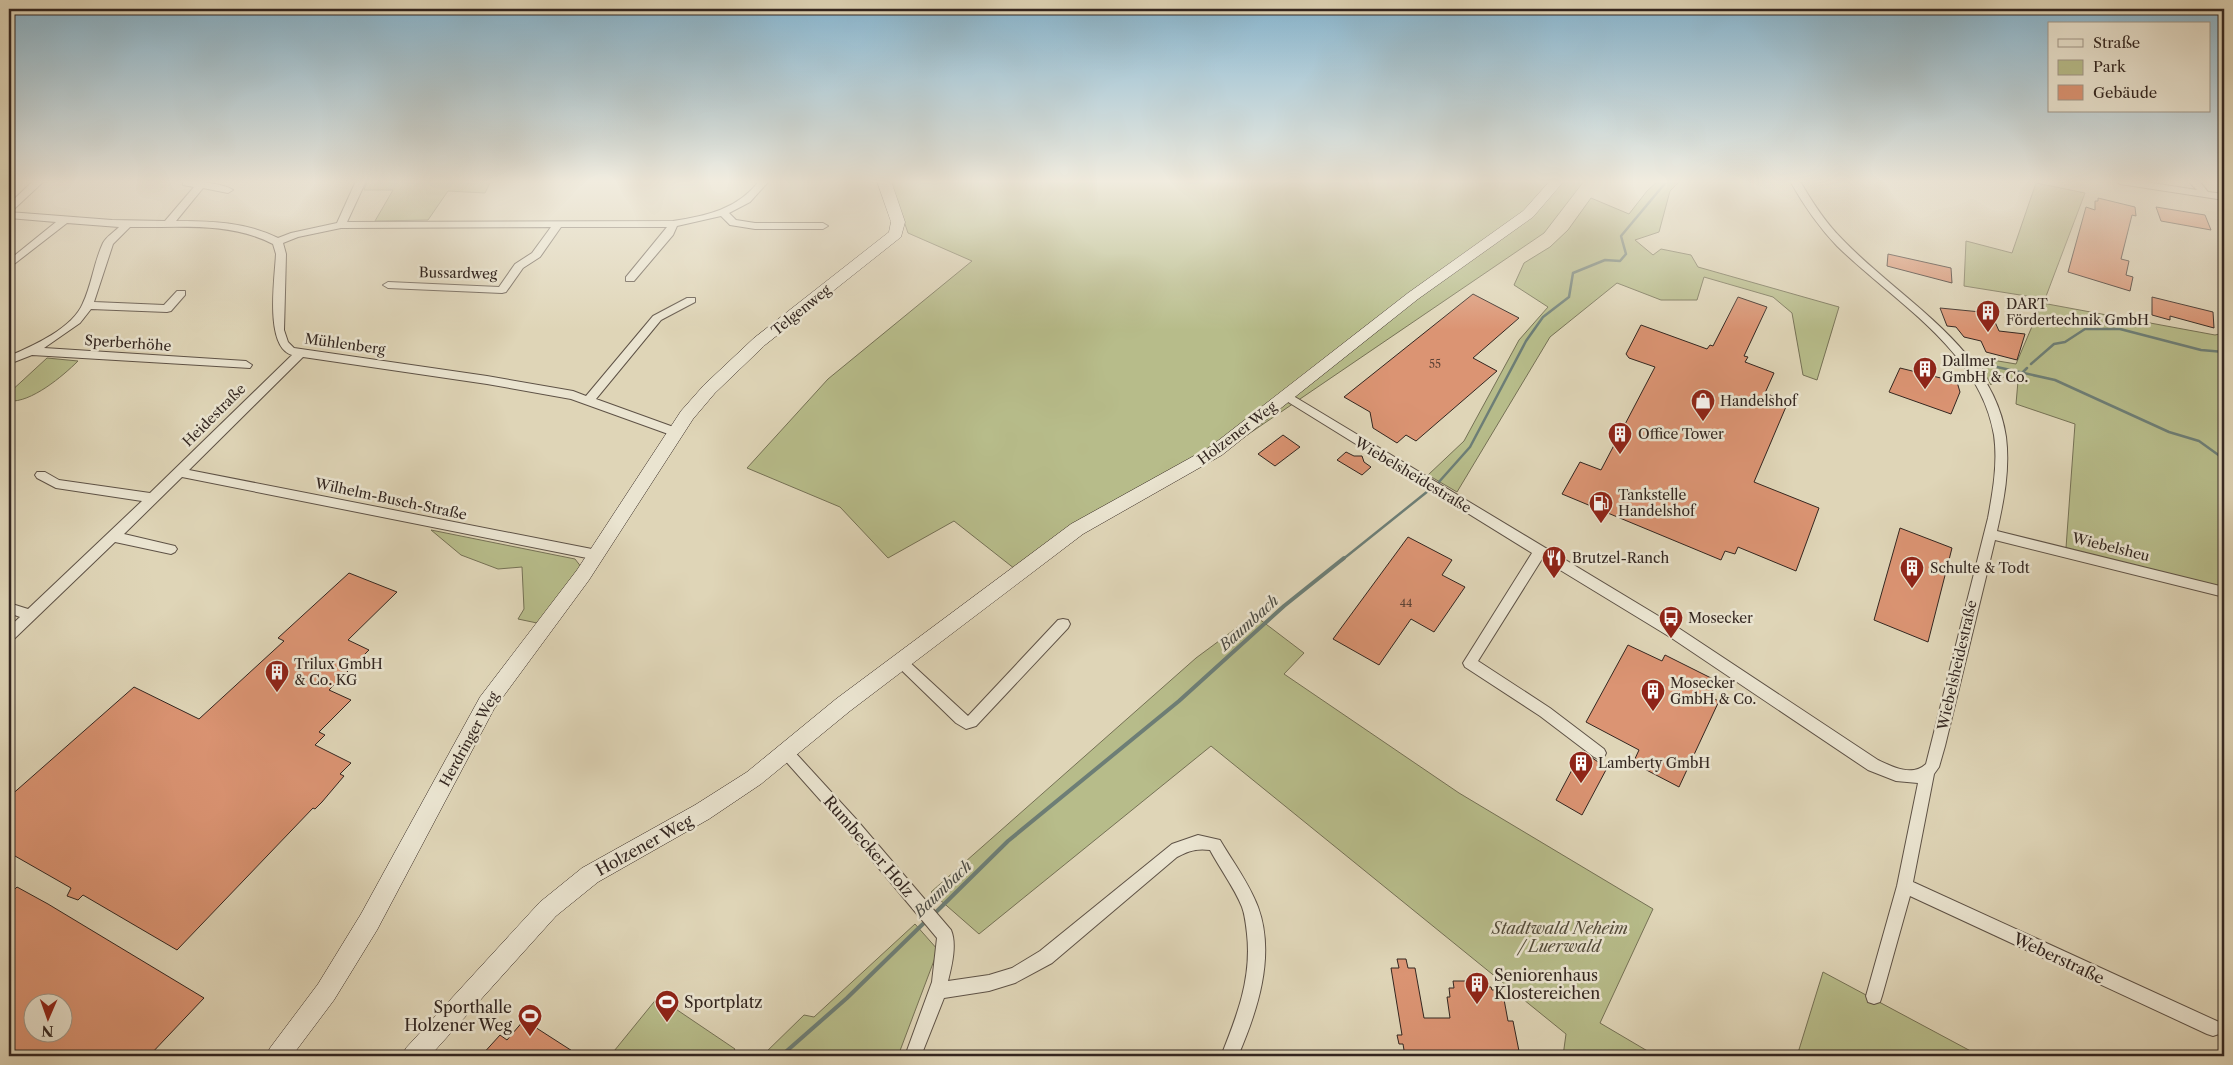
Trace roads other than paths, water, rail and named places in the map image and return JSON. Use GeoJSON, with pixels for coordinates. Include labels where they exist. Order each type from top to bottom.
{"type":"FeatureCollection","features":[{"type":"Feature","properties":{"kind":"main road","name":"Telgenweg"},"geometry":{"type":"LineString","coordinates":[[675,432],[704,394],[732,365],[896,234],[897,231]]}},
{"type":"Feature","properties":{"kind":"main road","name":"Holzener Weg"},"geometry":{"type":"LineString","coordinates":[[414,1056],[548,909],[568,890],[728,797],[900,662],[1077,529],[1204,460],[1413,296],[1505,231]]}},
{"type":"Feature","properties":{"kind":"main road","name":"Herdringer Weg"},"geometry":{"type":"LineString","coordinates":[[278,1056],[326,992],[369,922],[487,704],[507,673],[568,597],[675,432]]}},
{"type":"Feature","properties":{"kind":"street"},"geometry":{"type":"LineString","coordinates":[[9,265],[52,231]]}},
{"type":"Feature","properties":{"kind":"street"},"geometry":{"type":"LineString","coordinates":[[31,351],[55,337],[76,320],[88,305],[108,243],[120,231]]}},
{"type":"Feature","properties":{"kind":"street"},"geometry":{"type":"LineString","coordinates":[[251,231],[278,242],[295,235],[315,231]]}},
{"type":"Feature","properties":{"kind":"street","name":"Bussardweg"},"geometry":{"type":"LineString","coordinates":[[388,285],[502,290],[519,266],[536,255],[554,231]]}},
{"type":"Feature","properties":{"kind":"street"},"geometry":{"type":"LineString","coordinates":[[630,279],[669,231]]}},
{"type":"Feature","properties":{"kind":"street","name":"Wiebelsheidestraße"},"geometry":{"type":"LineString","coordinates":[[1286,397],[1676,633],[1873,765],[1897,776],[1915,777],[1927,774],[1932,767],[1954,687],[1973,597],[1990,534],[2001,457],[2000,436],[1996,417],[1984,391],[1968,366],[1940,334],[1853,257],[1829,231]]}},
{"type":"Feature","properties":{"kind":"street","name":"Mühlenberg"},"geometry":{"type":"LineString","coordinates":[[278,242],[281,254],[278,316],[280,336],[291,350],[299,354],[487,380],[589,400],[675,432]]}},
{"type":"Feature","properties":{"kind":"street"},"geometry":{"type":"LineString","coordinates":[[88,305],[167,309],[181,293]]}},
{"type":"Feature","properties":{"kind":"street"},"geometry":{"type":"LineString","coordinates":[[589,400],[657,318],[691,300]]}},
{"type":"Feature","properties":{"kind":"street","name":"Sperberhöhe"},"geometry":{"type":"LineString","coordinates":[[9,360],[31,351],[246,365]]}},
{"type":"Feature","properties":{"kind":"street","name":"Heidestraße"},"geometry":{"type":"LineString","coordinates":[[9,635],[29,614],[112,538],[299,354]]}},
{"type":"Feature","properties":{"kind":"street","name":"Wilhelm-Busch-Straße"},"geometry":{"type":"LineString","coordinates":[[179,472],[597,555]]}},
{"type":"Feature","properties":{"kind":"street"},"geometry":{"type":"LineString","coordinates":[[41,475],[56,484],[152,498]]}},
{"type":"Feature","properties":{"kind":"street","name":"Wiebelsheu"},"geometry":{"type":"LineString","coordinates":[[1990,534],[2224,592]]}},
{"type":"Feature","properties":{"kind":"street"},"geometry":{"type":"LineString","coordinates":[[112,538],[171,549]]}},
{"type":"Feature","properties":{"kind":"street"},"geometry":{"type":"LineString","coordinates":[[1540,550],[1470,662],[1545,712],[1599,753]]}},
{"type":"Feature","properties":{"kind":"street"},"geometry":{"type":"LineString","coordinates":[[9,608],[29,614]]}},
{"type":"Feature","properties":{"kind":"street"},"geometry":{"type":"LineString","coordinates":[[900,662],[966,723],[971,722],[1063,624]]}},
{"type":"Feature","properties":{"kind":"street","name":"Rumbecker Holz"},"geometry":{"type":"LineString","coordinates":[[786,752],[946,935],[946,950],[940,990],[913,1056]]}},
{"type":"Feature","properties":{"kind":"street"},"geometry":{"type":"LineString","coordinates":[[1874,996],[1905,886],[1927,774]]}},
{"type":"Feature","properties":{"kind":"street"},"geometry":{"type":"LineString","coordinates":[[940,990],[989,983],[1015,975],[1046,957],[1172,852],[1192,842],[1205,841],[1215,845],[1250,907],[1256,942],[1253,990],[1244,1024],[1229,1056]]}},
{"type":"Feature","properties":{"kind":"street","name":"Weberstraße"},"geometry":{"type":"LineString","coordinates":[[1905,886],[2212,1028]]}},
{"type":"Feature","properties":{"kind":"waterway","name":"Baumbach"},"geometry":{"type":"LineString","coordinates":[[1342,560],[1438,483],[1470,447],[1526,341],[1543,317],[1569,297],[1573,273],[1605,260],[1620,261],[1626,254],[1621,236],[1625,231]]}},
{"type":"Feature","properties":{"kind":"waterway"},"geometry":{"type":"LineString","coordinates":[[2031,364],[2054,344],[2065,342],[2085,329],[2120,329],[2201,350],[2224,352]]}},
{"type":"Feature","properties":{"kind":"waterway"},"geometry":{"type":"LineString","coordinates":[[1988,365],[2055,380],[2169,432],[2199,441],[2224,459]]}},
{"type":"Feature","properties":{"kind":"waterway"},"geometry":{"type":"LineString","coordinates":[[2023,372],[2027,368]]}},
{"type":"Feature","properties":{"kind":"waterway","name":"Baumbach"},"geometry":{"type":"LineString","coordinates":[[933,915],[1008,841],[1179,701],[1284,606],[1344,558]]}},
{"type":"Feature","properties":{"kind":"waterway","name":"Baumbach"},"geometry":{"type":"LineString","coordinates":[[781,1056],[847,998],[926,921]]}},
{"type":"Feature","properties":{"kind":"place","name":"DART Fördertechnik GmbH"},"geometry":{"type":"Point","coordinates":[1988,333]}},
{"type":"Feature","properties":{"kind":"place","name":"Dallmer GmbH & Co."},"geometry":{"type":"Point","coordinates":[1925,390]}},
{"type":"Feature","properties":{"kind":"place","name":"Handelshof"},"geometry":{"type":"Point","coordinates":[1703,422]}},
{"type":"Feature","properties":{"kind":"place","name":"Office Tower"},"geometry":{"type":"Point","coordinates":[1620,455]}},
{"type":"Feature","properties":{"kind":"place","name":"Tankstelle Handelshof"},"geometry":{"type":"Point","coordinates":[1601,524]}},
{"type":"Feature","properties":{"kind":"place","name":"Brutzel-Ranch"},"geometry":{"type":"Point","coordinates":[1554,579]}},
{"type":"Feature","properties":{"kind":"place","name":"Schulte & Todt"},"geometry":{"type":"Point","coordinates":[1912,589]}},
{"type":"Feature","properties":{"kind":"place","name":"Mosecker"},"geometry":{"type":"Point","coordinates":[1671,639]}},
{"type":"Feature","properties":{"kind":"place","name":"Trilux GmbH & Co. KG"},"geometry":{"type":"Point","coordinates":[277,693]}},
{"type":"Feature","properties":{"kind":"place","name":"Mosecker GmbH & Co."},"geometry":{"type":"Point","coordinates":[1653,712]}},
{"type":"Feature","properties":{"kind":"place","name":"Lamberty GmbH"},"geometry":{"type":"Point","coordinates":[1581,784]}},
{"type":"Feature","properties":{"kind":"place","name":"Seniorenhaus Klostereichen"},"geometry":{"type":"Point","coordinates":[1477,1005]}},
{"type":"Feature","properties":{"kind":"place","name":"Sportplatz"},"geometry":{"type":"Point","coordinates":[667,1023]}},
{"type":"Feature","properties":{"kind":"place","name":"Sporthalle Holzener Weg"},"geometry":{"type":"Point","coordinates":[530,1037]}},
{"type":"Feature","properties":{"kind":"park label","name":"Stadtwald Neheim / Luerwald"},"geometry":{"type":"Point","coordinates":[1560,937]}}]}
